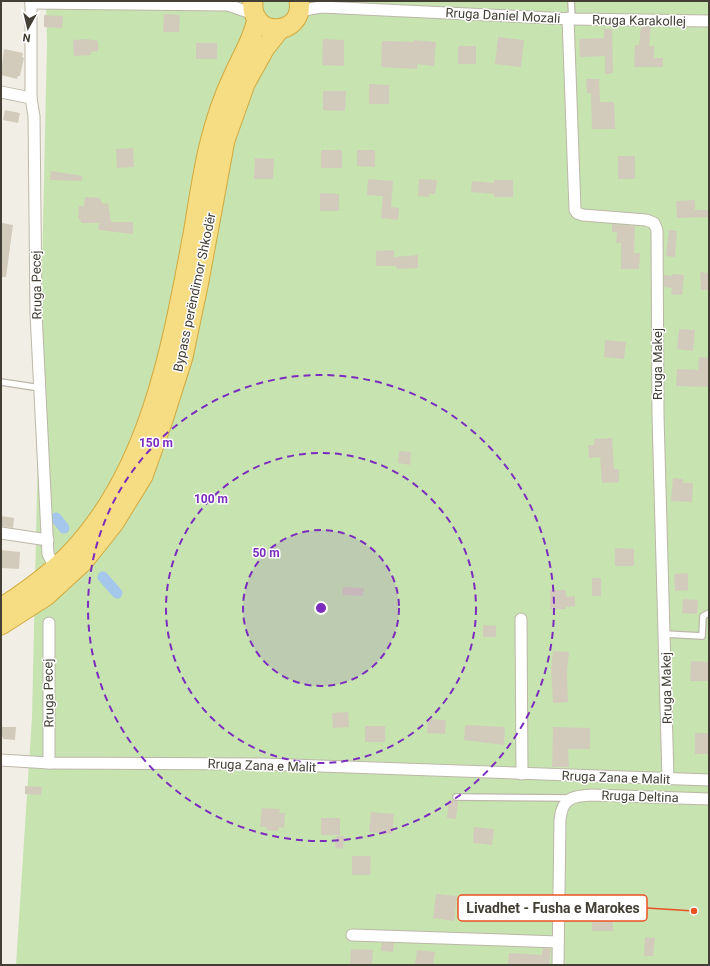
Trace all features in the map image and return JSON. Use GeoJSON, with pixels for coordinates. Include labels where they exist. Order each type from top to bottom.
{"type":"FeatureCollection","features":[{"type":"Feature","properties":{"kind":"highway","name":"Bypass perëndimor Shkodër"},"geometry":{"type":"LineString","coordinates":[[1,625],[46,596],[83,562],[114,523],[143,476],[183,357],[227,132],[245,84],[265,48],[280,29],[294,21],[304,5]]}},
{"type":"Feature","properties":{"kind":"highway","name":"Bypass perëndimor Shkodër"},"geometry":{"type":"LineString","coordinates":[[3,603],[28,591],[67,557],[103,513],[123,478],[143,433],[171,343],[202,177],[214,125],[229,85],[250,42],[254,10]]}},
{"type":"Feature","properties":{"kind":"highway"},"geometry":{"type":"LineString","coordinates":[[254,10],[266,27],[280,29]]}},
{"type":"Feature","properties":{"kind":"street"},"geometry":{"type":"LineString","coordinates":[[31,2],[231,6],[254,10]]}},
{"type":"Feature","properties":{"kind":"street","name":"Rruga Pecej"},"geometry":{"type":"LineString","coordinates":[[31,2],[31,98],[34,116],[36,313],[41,389],[48,554],[55,568]]}},
{"type":"Feature","properties":{"kind":"street","name":"Rruga Daniel Mozali"},"geometry":{"type":"LineString","coordinates":[[304,5],[570,19]]}},
{"type":"Feature","properties":{"kind":"street","name":"Rruga Karakollej"},"geometry":{"type":"LineString","coordinates":[[570,19],[709,20]]}},
{"type":"Feature","properties":{"kind":"street","name":"Rruga Makej"},"geometry":{"type":"LineString","coordinates":[[570,19],[575,210],[583,216],[646,220],[654,223],[657,230],[658,416],[668,779]]}},
{"type":"Feature","properties":{"kind":"street"},"geometry":{"type":"LineString","coordinates":[[1,92],[31,98]]}},
{"type":"Feature","properties":{"kind":"street"},"geometry":{"type":"LineString","coordinates":[[1,533],[48,540]]}},
{"type":"Feature","properties":{"kind":"street"},"geometry":{"type":"LineString","coordinates":[[521,619],[522,774]]}},
{"type":"Feature","properties":{"kind":"street","name":"Rruga Pecej"},"geometry":{"type":"LineString","coordinates":[[49,623],[49,763]]}},
{"type":"Feature","properties":{"kind":"street","name":"Rruga Zana e Malit"},"geometry":{"type":"LineString","coordinates":[[1,760],[49,763],[264,764],[709,780]]}},
{"type":"Feature","properties":{"kind":"street","name":"Rruga Deltina"},"geometry":{"type":"LineString","coordinates":[[572,798],[592,795],[709,799]]}},
{"type":"Feature","properties":{"kind":"street"},"geometry":{"type":"LineString","coordinates":[[558,965],[561,810],[566,802],[572,798]]}},
{"type":"Feature","properties":{"kind":"street"},"geometry":{"type":"LineString","coordinates":[[352,935],[558,942]]}},
{"type":"Feature","properties":{"kind":"lane"},"geometry":{"type":"LineString","coordinates":[[570,19],[571,1]]}},
{"type":"Feature","properties":{"kind":"lane"},"geometry":{"type":"LineString","coordinates":[[1,382],[41,389]]}},
{"type":"Feature","properties":{"kind":"lane"},"geometry":{"type":"LineString","coordinates":[[665,634],[702,636],[703,616],[709,612]]}},
{"type":"Feature","properties":{"kind":"lane","name":"Rruga Deltina"},"geometry":{"type":"LineString","coordinates":[[456,797],[572,798]]}},
{"type":"Feature","properties":{"kind":"green space"},"geometry":{"type":"Polygon","coordinates":[[[46,1],[709,1],[709,965],[16,965],[32,717],[47,44],[46,1]]]}},
{"type":"Feature","properties":{"kind":"building"},"geometry":{"type":"Polygon","coordinates":[[[164,14],[180,15],[179,32],[163,32],[164,14]]]}},
{"type":"Feature","properties":{"kind":"building"},"geometry":{"type":"Polygon","coordinates":[[[44,15],[63,16],[62,28],[44,27],[44,15]]]}},
{"type":"Feature","properties":{"kind":"building"},"geometry":{"type":"Polygon","coordinates":[[[641,27],[651,27],[649,46],[654,46],[654,58],[663,58],[663,67],[634,67],[635,45],[639,45],[641,27]]]}},
{"type":"Feature","properties":{"kind":"building"},"geometry":{"type":"Polygon","coordinates":[[[604,29],[612,29],[613,73],[605,74],[605,56],[580,57],[579,39],[604,38],[604,29]]]}},
{"type":"Feature","properties":{"kind":"building"},"geometry":{"type":"Polygon","coordinates":[[[498,37],[524,40],[521,67],[495,64],[498,37]]]}},
{"type":"Feature","properties":{"kind":"building"},"geometry":{"type":"Polygon","coordinates":[[[87,39],[98,41],[98,51],[91,52],[91,55],[74,56],[73,40],[87,39]]]}},
{"type":"Feature","properties":{"kind":"building"},"geometry":{"type":"Polygon","coordinates":[[[323,39],[344,40],[344,66],[322,65],[323,39]]]}},
{"type":"Feature","properties":{"kind":"building"},"geometry":{"type":"Polygon","coordinates":[[[414,40],[436,42],[434,66],[417,64],[417,69],[381,67],[382,41],[414,42],[414,40]]]}},
{"type":"Feature","properties":{"kind":"building"},"geometry":{"type":"Polygon","coordinates":[[[196,43],[217,43],[217,59],[196,59],[196,43]]]}},
{"type":"Feature","properties":{"kind":"building"},"geometry":{"type":"Polygon","coordinates":[[[458,46],[476,46],[476,64],[458,64],[458,46]]]}},
{"type":"Feature","properties":{"kind":"building"},"geometry":{"type":"Polygon","coordinates":[[[4,49],[23,53],[22,57],[24,58],[20,76],[18,76],[17,79],[1,75],[4,49]]]}},
{"type":"Feature","properties":{"kind":"building"},"geometry":{"type":"Polygon","coordinates":[[[586,79],[599,79],[600,102],[614,102],[615,129],[592,129],[591,93],[587,93],[586,79]]]}},
{"type":"Feature","properties":{"kind":"building"},"geometry":{"type":"Polygon","coordinates":[[[369,84],[389,85],[389,104],[369,104],[369,84]]]}},
{"type":"Feature","properties":{"kind":"building"},"geometry":{"type":"Polygon","coordinates":[[[323,91],[346,91],[345,111],[323,110],[323,91]]]}},
{"type":"Feature","properties":{"kind":"building"},"geometry":{"type":"Polygon","coordinates":[[[5,110],[20,113],[18,123],[3,120],[5,110]]]}},
{"type":"Feature","properties":{"kind":"building"},"geometry":{"type":"Polygon","coordinates":[[[133,148],[134,167],[117,168],[116,149],[133,148]]]}},
{"type":"Feature","properties":{"kind":"building"},"geometry":{"type":"Polygon","coordinates":[[[321,150],[342,150],[342,168],[321,168],[321,150]]]}},
{"type":"Feature","properties":{"kind":"building"},"geometry":{"type":"Polygon","coordinates":[[[357,150],[375,150],[375,167],[357,166],[357,150]]]}},
{"type":"Feature","properties":{"kind":"building"},"geometry":{"type":"Polygon","coordinates":[[[618,156],[635,156],[635,179],[618,179],[618,156]]]}},
{"type":"Feature","properties":{"kind":"building"},"geometry":{"type":"Polygon","coordinates":[[[255,158],[274,159],[273,179],[254,179],[255,158]]]}},
{"type":"Feature","properties":{"kind":"building"},"geometry":{"type":"Polygon","coordinates":[[[51,171],[82,176],[82,181],[50,180],[51,171]]]}},
{"type":"Feature","properties":{"kind":"building"},"geometry":{"type":"Polygon","coordinates":[[[368,179],[393,181],[391,207],[399,208],[398,220],[381,218],[383,196],[367,195],[368,179]]]}},
{"type":"Feature","properties":{"kind":"building"},"geometry":{"type":"Polygon","coordinates":[[[419,179],[437,180],[435,194],[429,194],[429,197],[418,196],[419,179]]]}},
{"type":"Feature","properties":{"kind":"building"},"geometry":{"type":"Polygon","coordinates":[[[494,180],[513,180],[513,197],[494,197],[494,194],[471,192],[472,181],[494,183],[494,180]]]}},
{"type":"Feature","properties":{"kind":"building"},"geometry":{"type":"Polygon","coordinates":[[[320,193],[339,194],[339,211],[320,211],[320,193]]]}},
{"type":"Feature","properties":{"kind":"building"},"geometry":{"type":"Polygon","coordinates":[[[85,197],[99,198],[103,204],[108,203],[111,222],[133,222],[133,234],[98,230],[99,223],[82,223],[78,217],[79,206],[84,206],[85,197]]]}},
{"type":"Feature","properties":{"kind":"building"},"geometry":{"type":"Polygon","coordinates":[[[695,200],[695,210],[709,210],[709,217],[677,218],[676,201],[695,200]]]}},
{"type":"Feature","properties":{"kind":"building"},"geometry":{"type":"Polygon","coordinates":[[[2,223],[13,225],[6,277],[1,277],[2,223]]]}},
{"type":"Feature","properties":{"kind":"building"},"geometry":{"type":"Polygon","coordinates":[[[612,224],[635,226],[634,253],[640,253],[639,269],[621,269],[621,243],[616,243],[617,232],[612,232],[612,224]]]}},
{"type":"Feature","properties":{"kind":"building"},"geometry":{"type":"Polygon","coordinates":[[[669,230],[677,231],[675,257],[666,256],[669,230]]]}},
{"type":"Feature","properties":{"kind":"building"},"geometry":{"type":"Polygon","coordinates":[[[394,250],[394,257],[418,255],[418,268],[397,269],[396,266],[376,266],[376,251],[394,250]]]}},
{"type":"Feature","properties":{"kind":"building"},"geometry":{"type":"Polygon","coordinates":[[[700,272],[709,273],[709,290],[701,290],[700,272]]]}},
{"type":"Feature","properties":{"kind":"building"},"geometry":{"type":"Polygon","coordinates":[[[672,274],[684,275],[682,295],[671,294],[672,288],[664,287],[664,275],[672,276],[672,274]]]}},
{"type":"Feature","properties":{"kind":"building"},"geometry":{"type":"Polygon","coordinates":[[[679,329],[695,330],[693,351],[677,349],[679,329]]]}},
{"type":"Feature","properties":{"kind":"building"},"geometry":{"type":"Polygon","coordinates":[[[605,340],[626,342],[624,359],[604,357],[605,340]]]}},
{"type":"Feature","properties":{"kind":"building"},"geometry":{"type":"Polygon","coordinates":[[[699,357],[709,358],[708,387],[676,386],[677,369],[698,370],[699,357]]]}},
{"type":"Feature","properties":{"kind":"building"},"geometry":{"type":"Polygon","coordinates":[[[612,438],[614,469],[619,469],[619,482],[602,483],[600,457],[589,458],[588,445],[594,445],[594,439],[612,438]]]}},
{"type":"Feature","properties":{"kind":"building"},"geometry":{"type":"Polygon","coordinates":[[[399,451],[411,452],[410,465],[398,463],[399,451]]]}},
{"type":"Feature","properties":{"kind":"building"},"geometry":{"type":"Polygon","coordinates":[[[673,478],[683,479],[683,483],[693,483],[692,502],[671,501],[673,478]]]}},
{"type":"Feature","properties":{"kind":"building"},"geometry":{"type":"Polygon","coordinates":[[[1,516],[14,518],[13,528],[1,526],[1,516]]]}},
{"type":"Feature","properties":{"kind":"building"},"geometry":{"type":"Polygon","coordinates":[[[615,548],[634,549],[634,566],[615,566],[615,548]]]}},
{"type":"Feature","properties":{"kind":"building"},"geometry":{"type":"Polygon","coordinates":[[[1,550],[20,552],[19,569],[1,568],[1,550]]]}},
{"type":"Feature","properties":{"kind":"building"},"geometry":{"type":"Polygon","coordinates":[[[688,573],[688,590],[675,591],[674,574],[688,573]]]}},
{"type":"Feature","properties":{"kind":"building"},"geometry":{"type":"Polygon","coordinates":[[[592,578],[601,578],[601,596],[592,596],[592,578]]]}},
{"type":"Feature","properties":{"kind":"building"},"geometry":{"type":"Polygon","coordinates":[[[343,587],[364,588],[363,596],[343,595],[343,587]]]}},
{"type":"Feature","properties":{"kind":"building"},"geometry":{"type":"Polygon","coordinates":[[[550,590],[566,590],[566,597],[575,596],[575,606],[566,607],[566,609],[550,609],[550,590]]]}},
{"type":"Feature","properties":{"kind":"building"},"geometry":{"type":"Polygon","coordinates":[[[683,599],[698,600],[697,614],[682,613],[683,599]]]}},
{"type":"Feature","properties":{"kind":"building"},"geometry":{"type":"Polygon","coordinates":[[[483,625],[496,626],[496,637],[483,637],[483,625]]]}},
{"type":"Feature","properties":{"kind":"building"},"geometry":{"type":"Polygon","coordinates":[[[553,651],[569,652],[567,672],[568,702],[553,703],[551,670],[553,651]]]}},
{"type":"Feature","properties":{"kind":"building"},"geometry":{"type":"Polygon","coordinates":[[[691,661],[709,662],[709,681],[690,681],[691,661]]]}},
{"type":"Feature","properties":{"kind":"building"},"geometry":{"type":"Polygon","coordinates":[[[348,712],[349,727],[333,728],[332,713],[348,712]]]}},
{"type":"Feature","properties":{"kind":"building"},"geometry":{"type":"Polygon","coordinates":[[[428,719],[446,720],[445,734],[427,733],[428,719]]]}},
{"type":"Feature","properties":{"kind":"building"},"geometry":{"type":"Polygon","coordinates":[[[465,725],[505,727],[504,745],[464,740],[465,725]]]}},
{"type":"Feature","properties":{"kind":"building"},"geometry":{"type":"Polygon","coordinates":[[[365,726],[385,726],[385,742],[365,742],[365,726]]]}},
{"type":"Feature","properties":{"kind":"building"},"geometry":{"type":"Polygon","coordinates":[[[1,727],[16,727],[15,740],[3,739],[3,737],[1,737],[1,727]]]}},
{"type":"Feature","properties":{"kind":"building"},"geometry":{"type":"Polygon","coordinates":[[[553,727],[590,728],[590,749],[568,749],[569,767],[552,767],[553,727]]]}},
{"type":"Feature","properties":{"kind":"building"},"geometry":{"type":"Polygon","coordinates":[[[695,733],[709,733],[709,754],[695,754],[695,733]]]}},
{"type":"Feature","properties":{"kind":"building"},"geometry":{"type":"Polygon","coordinates":[[[25,786],[42,787],[41,795],[25,794],[25,786]]]}},
{"type":"Feature","properties":{"kind":"building"},"geometry":{"type":"Polygon","coordinates":[[[449,800],[458,801],[456,819],[447,818],[449,800]]]}},
{"type":"Feature","properties":{"kind":"building"},"geometry":{"type":"Polygon","coordinates":[[[262,808],[280,809],[279,813],[285,813],[284,828],[279,827],[278,831],[266,830],[267,827],[260,827],[262,808]]]}},
{"type":"Feature","properties":{"kind":"building"},"geometry":{"type":"Polygon","coordinates":[[[371,812],[394,814],[392,834],[369,832],[371,812]]]}},
{"type":"Feature","properties":{"kind":"building"},"geometry":{"type":"Polygon","coordinates":[[[321,818],[340,818],[340,835],[321,835],[321,818]]]}},
{"type":"Feature","properties":{"kind":"building"},"geometry":{"type":"Polygon","coordinates":[[[474,827],[494,829],[492,845],[473,843],[474,827]]]}},
{"type":"Feature","properties":{"kind":"building"},"geometry":{"type":"Polygon","coordinates":[[[336,836],[344,836],[343,849],[335,848],[336,836]]]}},
{"type":"Feature","properties":{"kind":"building"},"geometry":{"type":"Polygon","coordinates":[[[352,856],[371,856],[370,875],[352,875],[352,856]]]}},
{"type":"Feature","properties":{"kind":"building"},"geometry":{"type":"Polygon","coordinates":[[[436,894],[457,896],[454,921],[433,918],[436,894]]]}},
{"type":"Feature","properties":{"kind":"building"},"geometry":{"type":"Polygon","coordinates":[[[592,909],[612,909],[613,931],[592,931],[592,909]]]}},
{"type":"Feature","properties":{"kind":"building"},"geometry":{"type":"Polygon","coordinates":[[[645,937],[655,938],[653,956],[644,956],[645,937]]]}},
{"type":"Feature","properties":{"kind":"building"},"geometry":{"type":"Polygon","coordinates":[[[382,943],[394,943],[393,952],[381,951],[382,943]]]}},
{"type":"Feature","properties":{"kind":"building"},"geometry":{"type":"Polygon","coordinates":[[[543,948],[551,949],[549,965],[508,965],[509,953],[542,955],[543,948]]]}},
{"type":"Feature","properties":{"kind":"building"},"geometry":{"type":"Polygon","coordinates":[[[351,949],[373,950],[372,965],[350,965],[351,949]]]}},
{"type":"Feature","properties":{"kind":"building"},"geometry":{"type":"Polygon","coordinates":[[[417,950],[435,952],[433,965],[415,965],[417,950]]]}},
{"type":"Feature","properties":{"kind":"waterway"},"geometry":{"type":"LineString","coordinates":[[56,518],[64,528]]}},
{"type":"Feature","properties":{"kind":"waterway"},"geometry":{"type":"LineString","coordinates":[[103,577],[117,593]]}},
{"type":"Feature","properties":{"kind":"place","name":"Livadhet - Fusha e Marokes"},"geometry":{"type":"Point","coordinates":[694,911]}}]}
